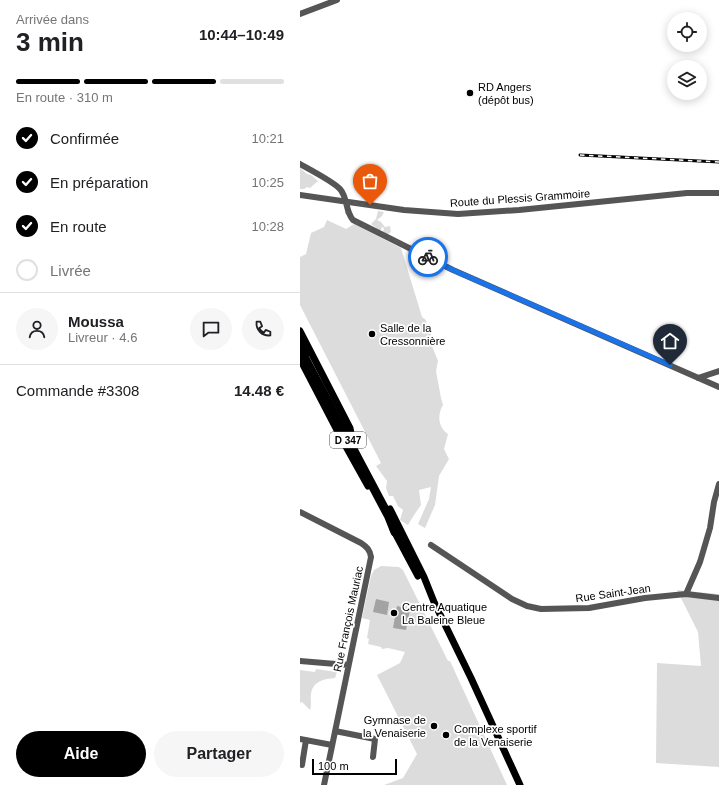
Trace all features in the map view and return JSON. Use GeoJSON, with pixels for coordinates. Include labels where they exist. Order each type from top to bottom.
{"type":"FeatureCollection","features":[{"type":"Feature","properties":{"kind":"highway","name":"D 347"},"geometry":{"type":"LineString","coordinates":[[300,339],[352,438]]}},
{"type":"Feature","properties":{"kind":"highway","name":"D 347"},"geometry":{"type":"LineString","coordinates":[[300,349],[389,517],[395,532]]}},
{"type":"Feature","properties":{"kind":"main road"},"geometry":{"type":"LineString","coordinates":[[300,330],[350,428],[352,438]]}},
{"type":"Feature","properties":{"kind":"main road"},"geometry":{"type":"LineString","coordinates":[[300,360],[386,519],[395,532],[420,580],[434,602]]}},
{"type":"Feature","properties":{"kind":"main road","name":"D 347"},"geometry":{"type":"LineString","coordinates":[[352,438],[424,577],[434,602],[520,785]]}},
{"type":"Feature","properties":{"kind":"street"},"geometry":{"type":"LineString","coordinates":[[300,14],[337,0]]}},
{"type":"Feature","properties":{"kind":"street"},"geometry":{"type":"LineString","coordinates":[[300,164],[340,189],[348,215],[353,220],[453,270],[719,388]]}},
{"type":"Feature","properties":{"kind":"street","name":"Route du Plessis Grammoire"},"geometry":{"type":"LineString","coordinates":[[300,195],[424,212],[476,214],[687,193],[719,193]]}},
{"type":"Feature","properties":{"kind":"street"},"geometry":{"type":"LineString","coordinates":[[698,378],[719,371]]}},
{"type":"Feature","properties":{"kind":"street"},"geometry":{"type":"LineString","coordinates":[[686,594],[700,562],[706,542],[719,484]]}},
{"type":"Feature","properties":{"kind":"street","name":"Rue François Mauriac"},"geometry":{"type":"LineString","coordinates":[[300,512],[336,529],[367,547],[371,557],[324,785]]}},
{"type":"Feature","properties":{"kind":"street","name":"Rue Saint-Jean"},"geometry":{"type":"LineString","coordinates":[[431,545],[512,599],[528,606],[541,609],[589,608],[645,598],[686,594],[719,598]]}},
{"type":"Feature","properties":{"kind":"street"},"geometry":{"type":"LineString","coordinates":[[300,661],[348,666]]}},
{"type":"Feature","properties":{"kind":"street"},"geometry":{"type":"LineString","coordinates":[[335,731],[376,739],[373,757]]}},
{"type":"Feature","properties":{"kind":"street"},"geometry":{"type":"LineString","coordinates":[[302,765],[303,739],[332,745]]}},
{"type":"Feature","properties":{"kind":"shaded area"},"geometry":{"type":"Polygon","coordinates":[[[300,168],[318,181],[310,188],[307,187],[300,189],[300,168]]]}},
{"type":"Feature","properties":{"kind":"shaded area"},"geometry":{"type":"Polygon","coordinates":[[[378,211],[384,212],[377,220],[385,227],[390,226],[391,232],[387,235],[383,232],[384,228],[382,227],[381,230],[379,230],[371,224],[376,219],[378,211]]]}},
{"type":"Feature","properties":{"kind":"shaded area","name":"Salle de la Cressonnière"},"geometry":{"type":"Polygon","coordinates":[[[327,220],[346,229],[354,224],[401,248],[422,317],[426,320],[427,327],[431,333],[430,341],[438,361],[436,371],[443,405],[439,417],[440,424],[448,434],[444,449],[449,459],[439,476],[435,505],[425,528],[418,524],[429,499],[431,487],[419,490],[421,505],[408,525],[400,520],[403,510],[398,506],[393,496],[389,496],[386,488],[387,481],[376,466],[381,463],[300,305],[300,257],[306,254],[311,233],[324,227],[327,220]]]}},
{"type":"Feature","properties":{"kind":"shaded area","name":"Complexe sportif de la Venaiserie"},"geometry":{"type":"Polygon","coordinates":[[[381,566],[399,567],[403,570],[448,661],[450,661],[507,785],[384,785],[403,778],[417,754],[377,675],[400,663],[405,652],[388,648],[382,649],[381,647],[368,644],[369,639],[367,638],[370,620],[362,618],[371,576],[374,570],[381,566]]]}},
{"type":"Feature","properties":{"kind":"shaded area"},"geometry":{"type":"Polygon","coordinates":[[[677,590],[719,594],[719,767],[656,763],[657,663],[701,666],[698,632],[677,590]]]}},
{"type":"Feature","properties":{"kind":"shaded area"},"geometry":{"type":"Polygon","coordinates":[[[376,599],[389,602],[387,615],[373,612],[376,599]]]}},
{"type":"Feature","properties":{"kind":"shaded area"},"geometry":{"type":"Polygon","coordinates":[[[397,606],[410,609],[406,630],[393,628],[397,606]]]}},
{"type":"Feature","properties":{"kind":"shaded area"},"geometry":{"type":"Polygon","coordinates":[[[316,669],[337,672],[335,678],[323,680],[314,686],[311,694],[310,710],[302,702],[300,703],[300,670],[315,672],[316,669]]]}},
{"type":"Feature","properties":{"kind":"railway"},"geometry":{"type":"LineString","coordinates":[[580,155],[719,162]]}},
{"type":"Feature","properties":{"kind":"way so far"},"geometry":{"type":"LineString","coordinates":[[370,205],[345,202],[348,215],[353,220],[428,257]]}},
{"type":"Feature","properties":{"kind":"place","name":"RD Angers (dépôt bus)"},"geometry":{"type":"Point","coordinates":[470,93]}},
{"type":"Feature","properties":{"kind":"place","name":"Salle de la Cressonnière"},"geometry":{"type":"Point","coordinates":[372,334]}},
{"type":"Feature","properties":{"kind":"place","name":"Centre Aquatique La Baleine Bleue"},"geometry":{"type":"Point","coordinates":[394,613]}},
{"type":"Feature","properties":{"kind":"place","name":"Gymnase de la Venaiserie"},"geometry":{"type":"Point","coordinates":[434,726]}},
{"type":"Feature","properties":{"kind":"place","name":"Complexe sportif de la Venaiserie"},"geometry":{"type":"Point","coordinates":[446,735]}},
{"type":"Feature","properties":{"kind":"route"},"geometry":{"type":"LineString","coordinates":[[428,257],[453,270],[670,365]]}}]}
